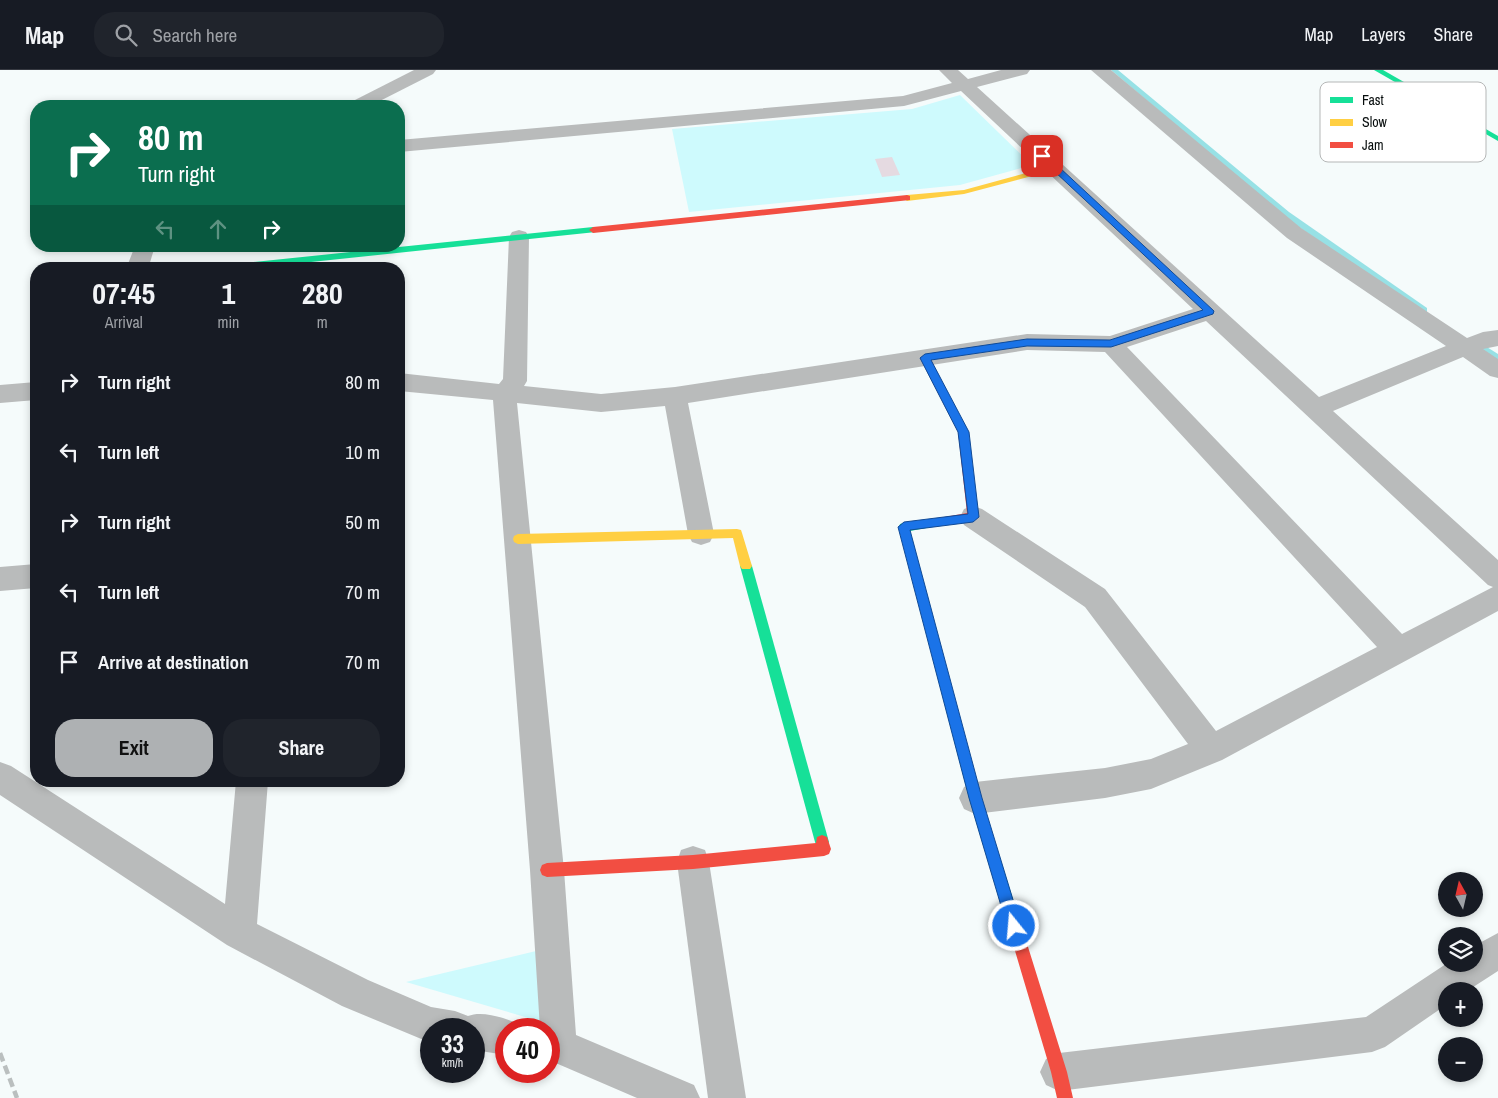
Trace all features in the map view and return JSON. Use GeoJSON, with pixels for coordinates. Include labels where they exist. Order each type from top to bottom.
{"type":"FeatureCollection","features":[{"type":"Feature","properties":{"kind":"main road"},"geometry":{"type":"LineString","coordinates":[[1378,70],[1399,82]]}},
{"type":"Feature","properties":{"kind":"main road"},"geometry":{"type":"LineString","coordinates":[[1486,132],[1498,139]]}},
{"type":"Feature","properties":{"kind":"main road"},"geometry":{"type":"LineString","coordinates":[[405,249],[964,192],[1055,168]]}},
{"type":"Feature","properties":{"kind":"main road"},"geometry":{"type":"LineString","coordinates":[[282,262],[376,252]]}},
{"type":"Feature","properties":{"kind":"main road"},"geometry":{"type":"LineString","coordinates":[[925,358],[964,432],[973,517],[904,527],[975,798],[1062,1085]]}},
{"type":"Feature","properties":{"kind":"main road"},"geometry":{"type":"LineString","coordinates":[[518,538],[737,533],[824,849],[693,862],[547,870]]}},
{"type":"Feature","properties":{"kind":"street"},"geometry":{"type":"LineString","coordinates":[[370,100],[427,70]]}},
{"type":"Feature","properties":{"kind":"street"},"geometry":{"type":"LineString","coordinates":[[948,70],[1498,577]]}},
{"type":"Feature","properties":{"kind":"street"},"geometry":{"type":"LineString","coordinates":[[405,145],[904,100],[1021,70]]}},
{"type":"Feature","properties":{"kind":"street"},"geometry":{"type":"LineString","coordinates":[[1100,70],[1294,232],[1498,370]]}},
{"type":"Feature","properties":{"kind":"street"},"geometry":{"type":"LineString","coordinates":[[504,393],[515,382],[519,237]]}},
{"type":"Feature","properties":{"kind":"street"},"geometry":{"type":"LineString","coordinates":[[405,383],[601,403],[675,396],[1027,342],[1111,344],[1210,311]]}},
{"type":"Feature","properties":{"kind":"street"},"geometry":{"type":"LineString","coordinates":[[1316,408],[1483,340],[1498,338]]}},
{"type":"Feature","properties":{"kind":"street"},"geometry":{"type":"LineString","coordinates":[[1111,344],[1399,650]]}},
{"type":"Feature","properties":{"kind":"street"},"geometry":{"type":"LineString","coordinates":[[0,394],[30,392]]}},
{"type":"Feature","properties":{"kind":"street"},"geometry":{"type":"LineString","coordinates":[[504,393],[547,870],[553,1018]]}},
{"type":"Feature","properties":{"kind":"street"},"geometry":{"type":"LineString","coordinates":[[675,396],[701,534]]}},
{"type":"Feature","properties":{"kind":"street"},"geometry":{"type":"LineString","coordinates":[[973,517],[1095,598],[1211,750]]}},
{"type":"Feature","properties":{"kind":"street"},"geometry":{"type":"LineString","coordinates":[[0,579],[30,576]]}},
{"type":"Feature","properties":{"kind":"street"},"geometry":{"type":"LineString","coordinates":[[975,798],[1105,783],[1151,774],[1211,750],[1498,597]]}},
{"type":"Feature","properties":{"kind":"street"},"geometry":{"type":"LineString","coordinates":[[0,777],[239,933],[356,993],[420,1020]]}},
{"type":"Feature","properties":{"kind":"street"},"geometry":{"type":"LineString","coordinates":[[239,933],[251,787]]}},
{"type":"Feature","properties":{"kind":"street"},"geometry":{"type":"LineString","coordinates":[[693,862],[727,1098]]}},
{"type":"Feature","properties":{"kind":"street"},"geometry":{"type":"LineString","coordinates":[[1062,1085],[1372,1034],[1498,950]]}},
{"type":"Feature","properties":{"kind":"street"},"geometry":{"type":"LineString","coordinates":[[560,1048],[681,1098]]}},
{"type":"Feature","properties":{"kind":"shaded area"},"geometry":{"type":"Polygon","coordinates":[[[960,95],[1032,165],[960,185],[689,212],[672,129],[912,109],[960,95]]]}},
{"type":"Feature","properties":{"kind":"shaded area"},"geometry":{"type":"Polygon","coordinates":[[[536,951],[542,1018],[528,1018],[406,982],[536,951]]]}},
{"type":"Feature","properties":{"kind":"building"},"geometry":{"type":"Polygon","coordinates":[[[892,157],[900,175],[882,177],[875,159],[892,157]]]}},
{"type":"Feature","properties":{"kind":"waterway"},"geometry":{"type":"LineString","coordinates":[[1114,70],[1286,214],[1424,310]]}},
{"type":"Feature","properties":{"kind":"waterway"},"geometry":{"type":"LineString","coordinates":[[1474,342],[1498,358]]}},
{"type":"Feature","properties":{"kind":"railway"},"geometry":{"type":"LineString","coordinates":[[0,1053],[17,1098]]}},
{"type":"Feature","properties":{"kind":"traffic: fast"},"geometry":{"type":"LineString","coordinates":[[1378,70],[1399,82]]}},
{"type":"Feature","properties":{"kind":"traffic: fast"},"geometry":{"type":"LineString","coordinates":[[1486,132],[1498,139]]}},
{"type":"Feature","properties":{"kind":"traffic: fast"},"geometry":{"type":"LineString","coordinates":[[405,249],[593,230]]}},
{"type":"Feature","properties":{"kind":"traffic: fast"},"geometry":{"type":"LineString","coordinates":[[283,262],[380,252]]}},
{"type":"Feature","properties":{"kind":"traffic: fast"},"geometry":{"type":"LineString","coordinates":[[933,523],[904,527],[975,798],[1017,934]]}},
{"type":"Feature","properties":{"kind":"traffic: fast"},"geometry":{"type":"LineString","coordinates":[[746,566],[822,842]]}},
{"type":"Feature","properties":{"kind":"traffic: slow"},"geometry":{"type":"LineString","coordinates":[[907,198],[964,192],[1055,167]]}},
{"type":"Feature","properties":{"kind":"traffic: slow"},"geometry":{"type":"LineString","coordinates":[[518,539],[737,533],[746,566]]}},
{"type":"Feature","properties":{"kind":"traffic: jam"},"geometry":{"type":"LineString","coordinates":[[593,230],[907,198]]}},
{"type":"Feature","properties":{"kind":"traffic: jam"},"geometry":{"type":"LineString","coordinates":[[925,358],[963,432],[973,517],[933,523]]}},
{"type":"Feature","properties":{"kind":"traffic: jam"},"geometry":{"type":"LineString","coordinates":[[547,870],[693,862],[824,849],[822,842]]}},
{"type":"Feature","properties":{"kind":"traffic: jam"},"geometry":{"type":"LineString","coordinates":[[1017,934],[1059,1072],[1065,1098]]}},
{"type":"Feature","properties":{"kind":"route"},"geometry":{"type":"LineString","coordinates":[[1014,926],[975,798],[904,527],[973,517],[964,432],[925,358],[1027,342],[1111,344],[1210,311],[1042,156]]}}]}
